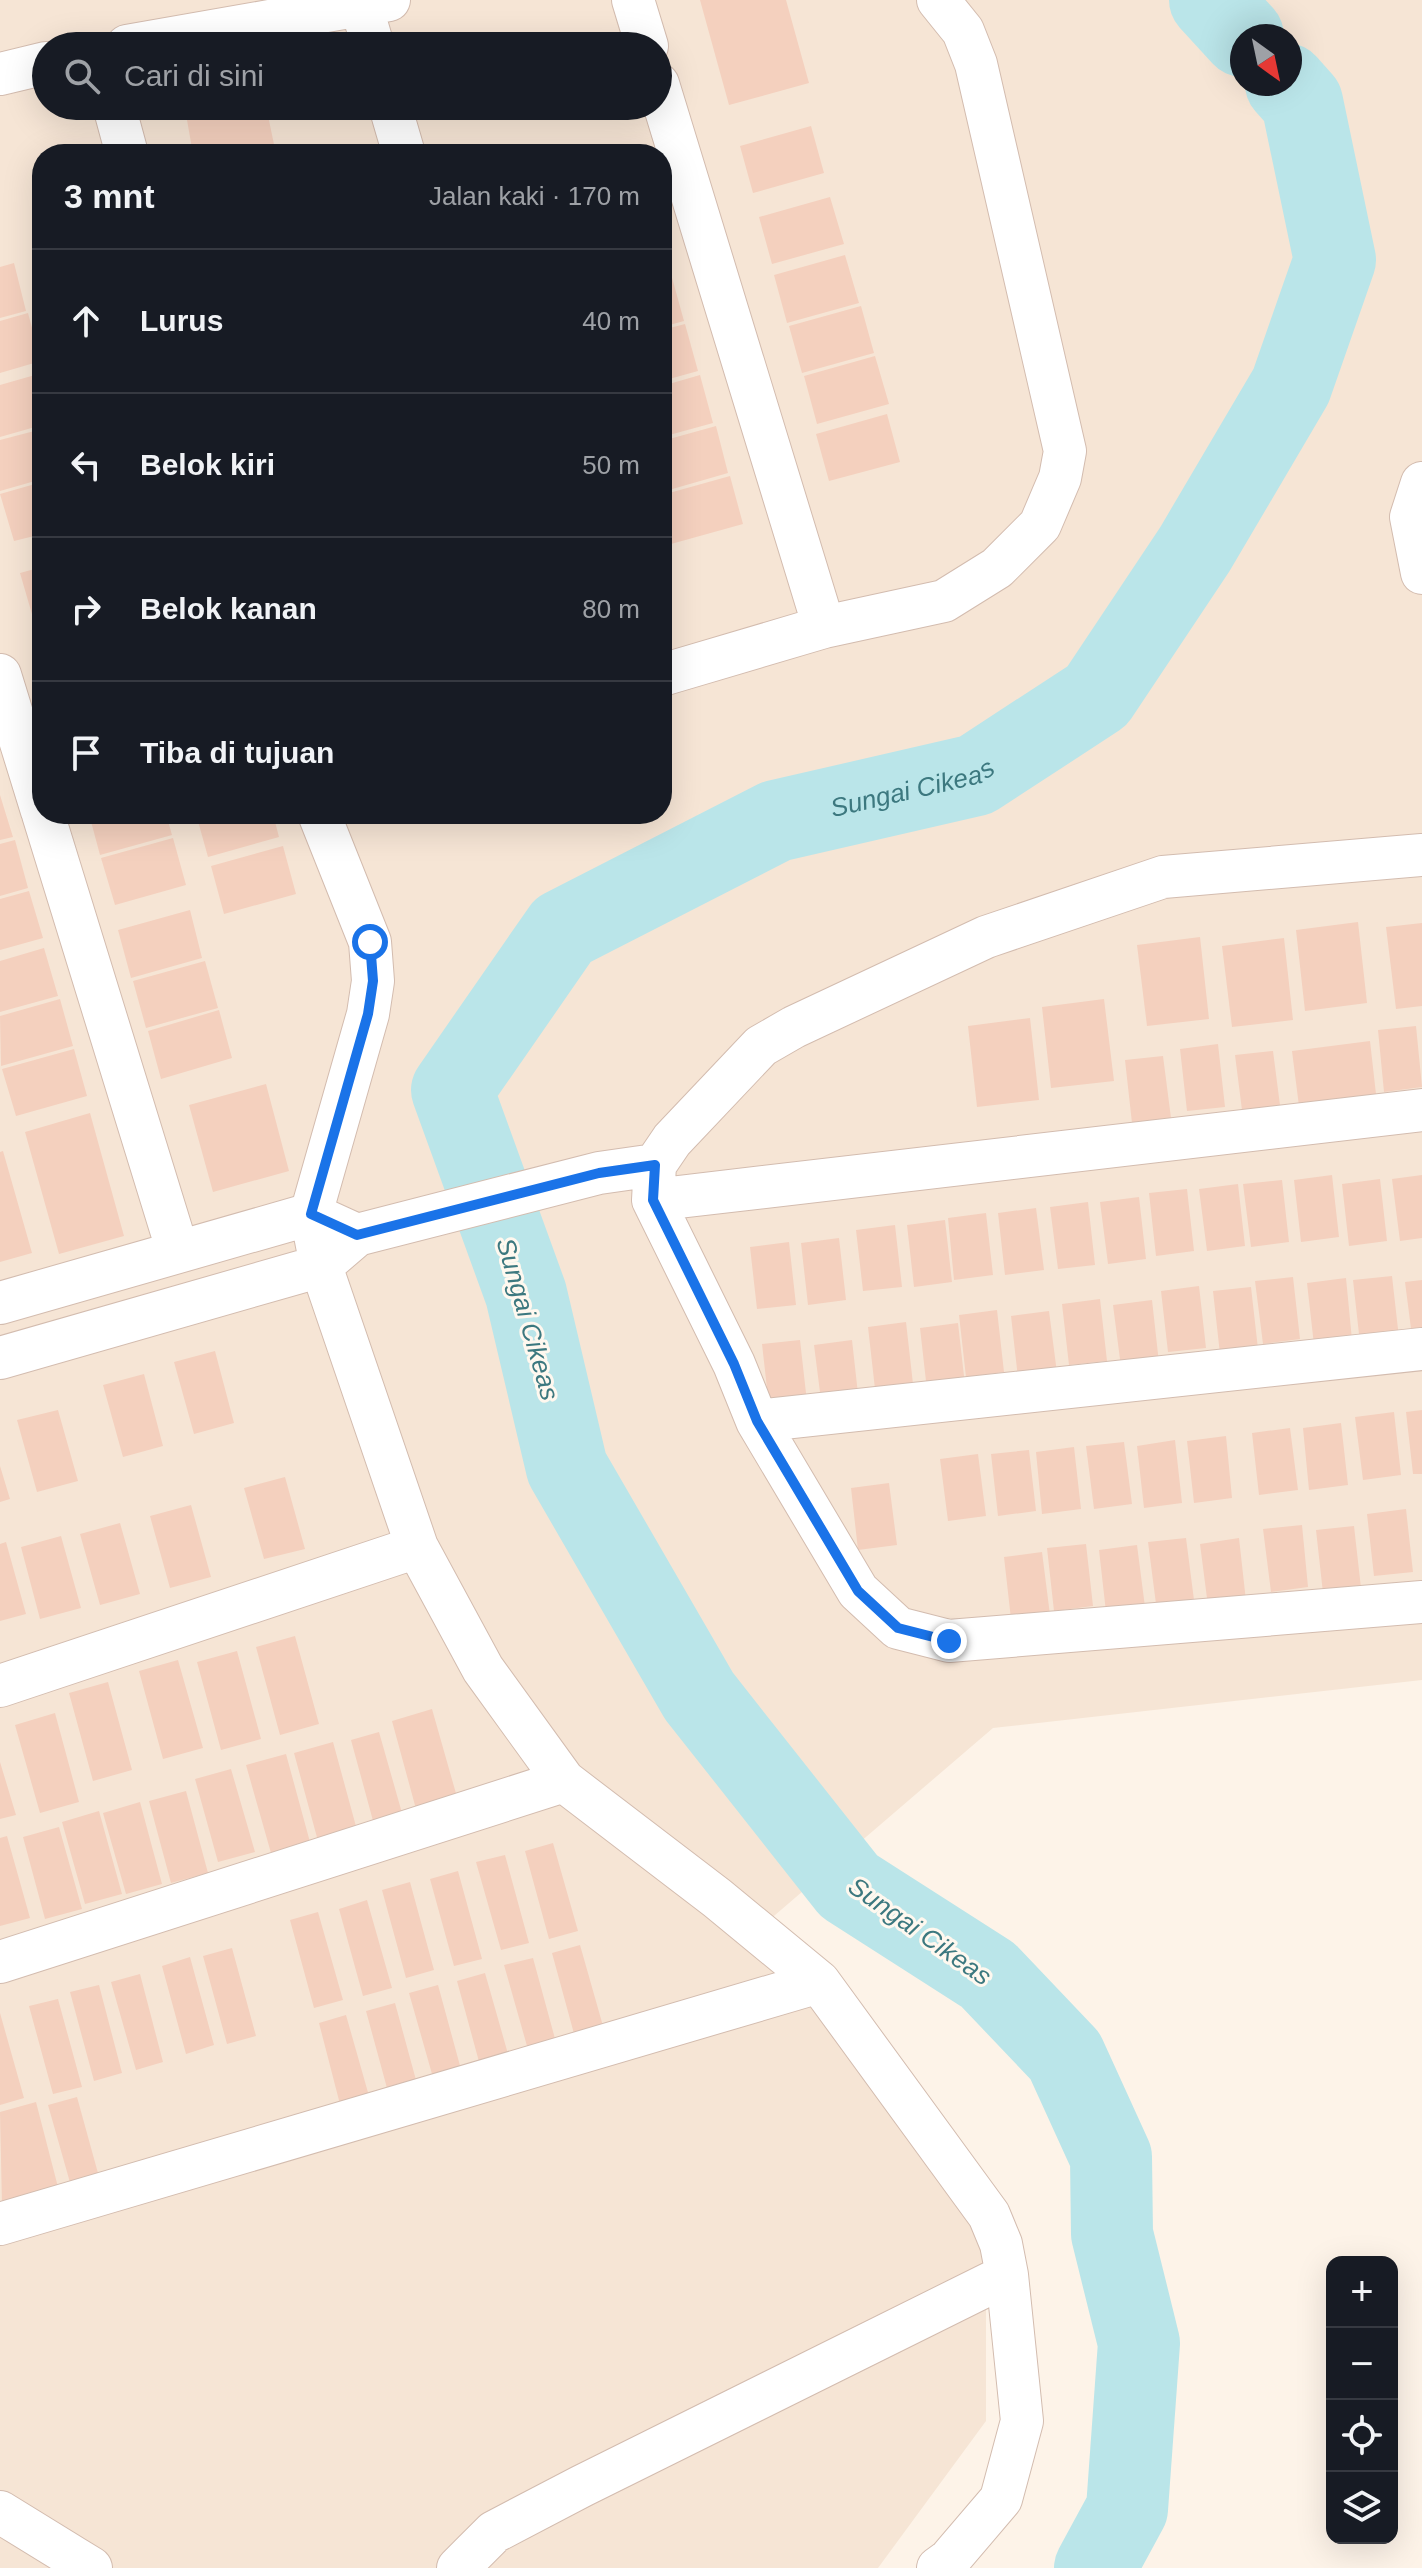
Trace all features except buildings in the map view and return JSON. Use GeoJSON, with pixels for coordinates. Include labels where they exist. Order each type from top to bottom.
{"type":"FeatureCollection","features":[{"type":"Feature","properties":{"kind":"street"},"geometry":{"type":"LineString","coordinates":[[633,0],[643,32]]}},
{"type":"Feature","properties":{"kind":"street"},"geometry":{"type":"LineString","coordinates":[[672,672],[824,627],[944,601],[997,568],[1040,525],[1060,478],[1065,451],[976,64],[963,31],[938,0]]}},
{"type":"Feature","properties":{"kind":"street"},"geometry":{"type":"LineString","coordinates":[[206,32],[375,2],[374,32]]}},
{"type":"Feature","properties":{"kind":"street"},"geometry":{"type":"LineString","coordinates":[[0,74],[32,66]]}},
{"type":"Feature","properties":{"kind":"street"},"geometry":{"type":"LineString","coordinates":[[118,120],[124,144]]}},
{"type":"Feature","properties":{"kind":"street"},"geometry":{"type":"LineString","coordinates":[[394,120],[401,144]]}},
{"type":"Feature","properties":{"kind":"street"},"geometry":{"type":"LineString","coordinates":[[669,120],[824,627]]}},
{"type":"Feature","properties":{"kind":"street"},"geometry":{"type":"LineString","coordinates":[[1422,483],[1411,517],[1422,573]]}},
{"type":"Feature","properties":{"kind":"street"},"geometry":{"type":"LineString","coordinates":[[0,675],[32,780]]}},
{"type":"Feature","properties":{"kind":"street"},"geometry":{"type":"LineString","coordinates":[[45,824],[178,1252]]}},
{"type":"Feature","properties":{"kind":"street"},"geometry":{"type":"LineString","coordinates":[[323,824],[370,942],[373,981],[368,1014],[311,1214],[321,1266],[417,1547],[483,1669],[564,1781],[717,1898],[819,1982],[989,2215],[1001,2244],[1022,2421],[1001,2499],[949,2560],[938,2568]]}},
{"type":"Feature","properties":{"kind":"street"},"geometry":{"type":"LineString","coordinates":[[1422,855],[1163,877],[986,937],[794,1027],[761,1046],[672,1140],[654,1183],[757,1421],[858,1591],[898,1628],[949,1641],[1422,1602]]}},
{"type":"Feature","properties":{"kind":"street"},"geometry":{"type":"LineString","coordinates":[[0,1358],[321,1266],[357,1235],[599,1173],[654,1183],[1422,1110]]}},
{"type":"Feature","properties":{"kind":"street"},"geometry":{"type":"LineString","coordinates":[[0,1303],[311,1214],[357,1235]]}},
{"type":"Feature","properties":{"kind":"street"},"geometry":{"type":"LineString","coordinates":[[757,1421],[1422,1349]]}},
{"type":"Feature","properties":{"kind":"street"},"geometry":{"type":"LineString","coordinates":[[0,1686],[417,1547]]}},
{"type":"Feature","properties":{"kind":"street"},"geometry":{"type":"LineString","coordinates":[[0,1962],[564,1781]]}},
{"type":"Feature","properties":{"kind":"street"},"geometry":{"type":"LineString","coordinates":[[0,2224],[819,1982]]}},
{"type":"Feature","properties":{"kind":"street"},"geometry":{"type":"LineString","coordinates":[[458,2568],[494,2532],[1007,2275]]}},
{"type":"Feature","properties":{"kind":"street"},"geometry":{"type":"LineString","coordinates":[[0,2512],[91,2568]]}},
{"type":"Feature","properties":{"kind":"shaded area"},"geometry":{"type":"Polygon","coordinates":[[[0,0],[1422,0],[1422,1680],[993,1728],[761,1927],[986,2199],[986,2421],[878,2568],[0,2568],[0,0]]]}},
{"type":"Feature","properties":{"kind":"waterway","name":"Sungai Cikeas"},"geometry":{"type":"LineString","coordinates":[[1210,0],[1232,24]]}},
{"type":"Feature","properties":{"kind":"waterway","name":"Sungai Cikeas"},"geometry":{"type":"LineString","coordinates":[[1095,2568],[1127,2509],[1139,2343],[1112,2234],[1111,2157],[1065,2056],[988,1975],[849,1886],[699,1696],[567,1468],[526,1294],[452,1090],[563,930],[776,821],[976,775],[1097,696],[1195,549],[1291,386],[1335,260],[1302,102],[1297,96]]}},
{"type":"Feature","properties":{"kind":"route"},"geometry":{"type":"LineString","coordinates":[[370,942],[373,981],[368,1014],[311,1214],[357,1235],[599,1173],[655,1165],[653,1200],[734,1364],[757,1421],[858,1591],[898,1628],[949,1641]]}}]}
